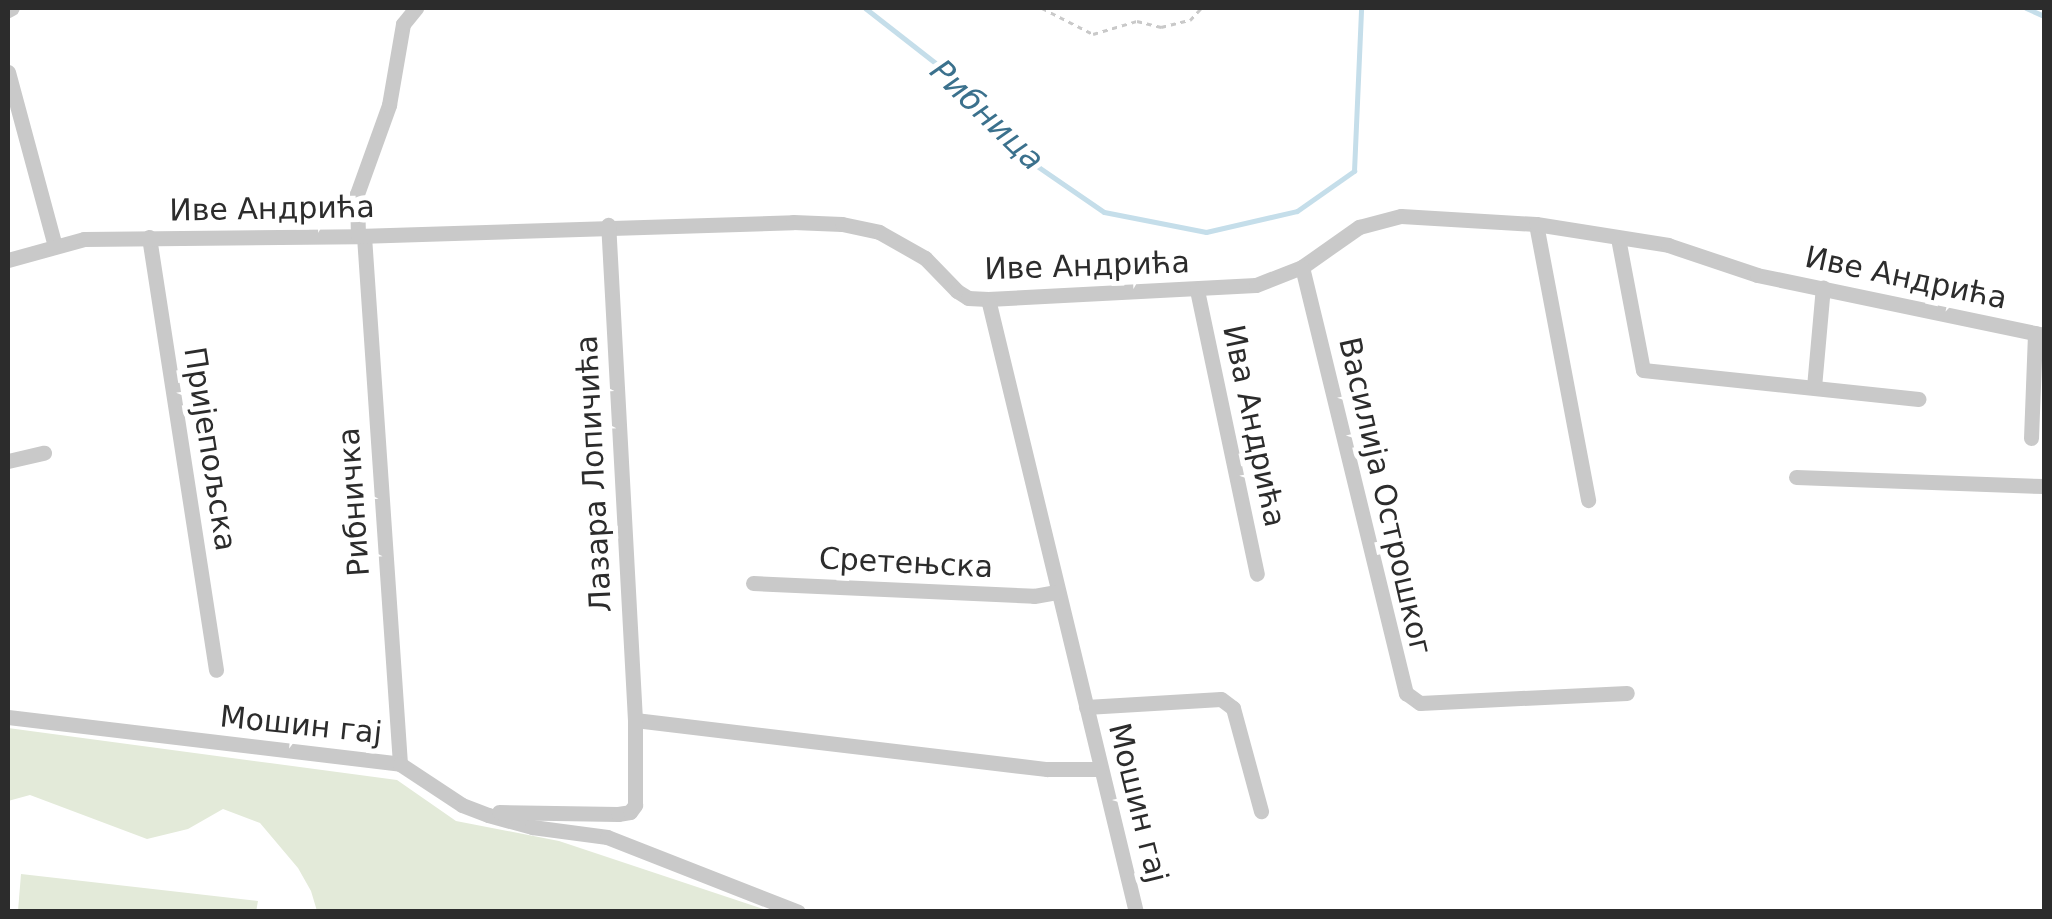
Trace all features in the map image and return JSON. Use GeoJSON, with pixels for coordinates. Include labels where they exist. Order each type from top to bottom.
{"type":"FeatureCollection","features":[{"type":"Feature","properties":{"kind":"street","name":"Рибничка"},"geometry":{"type":"LineString","coordinates":[[400,764],[357,194],[389,105],[403,24],[416,8]]}},
{"type":"Feature","properties":{"kind":"street"},"geometry":{"type":"LineString","coordinates":[[8,72],[54,244]]}},
{"type":"Feature","properties":{"kind":"street","name":"Иве Андрића"},"geometry":{"type":"LineString","coordinates":[[8,260],[54,244],[149,237],[361,236],[608,225],[842,224],[908,245],[957,291],[968,298],[988,299],[1256,285],[1302,267],[1359,227],[1401,216],[1536,224],[1668,246],[1756,274],[2040,334]]}},
{"type":"Feature","properties":{"kind":"street"},"geometry":{"type":"LineString","coordinates":[[1536,224],[1588,500]]}},
{"type":"Feature","properties":{"kind":"street","name":"Лазара Лопичића"},"geometry":{"type":"LineString","coordinates":[[488,815],[630,812],[635,804],[635,720],[608,225]]}},
{"type":"Feature","properties":{"kind":"street","name":"Пријепољска"},"geometry":{"type":"LineString","coordinates":[[149,237],[216,670]]}},
{"type":"Feature","properties":{"kind":"street"},"geometry":{"type":"LineString","coordinates":[[1618,238],[1643,370],[1918,399]]}},
{"type":"Feature","properties":{"kind":"street","name":"Василија Острошког"},"geometry":{"type":"LineString","coordinates":[[1302,267],[1406,693],[1420,703],[1627,693]]}},
{"type":"Feature","properties":{"kind":"street"},"geometry":{"type":"LineString","coordinates":[[1814,387],[1822,287]]}},
{"type":"Feature","properties":{"kind":"street","name":"Ива Андрића"},"geometry":{"type":"LineString","coordinates":[[1196,290],[1257,574]]}},
{"type":"Feature","properties":{"kind":"street","name":"Мошин гај"},"geometry":{"type":"LineString","coordinates":[[988,299],[1136,912]]}},
{"type":"Feature","properties":{"kind":"street"},"geometry":{"type":"LineString","coordinates":[[2030,438],[2040,334]]}},
{"type":"Feature","properties":{"kind":"street"},"geometry":{"type":"LineString","coordinates":[[8,461],[44,453]]}},
{"type":"Feature","properties":{"kind":"street"},"geometry":{"type":"LineString","coordinates":[[1796,478],[2044,486]]}},
{"type":"Feature","properties":{"kind":"street","name":"Сретењска"},"geometry":{"type":"LineString","coordinates":[[752,583],[1034,596],[1058,592]]}},
{"type":"Feature","properties":{"kind":"street","name":"Мошин гај"},"geometry":{"type":"LineString","coordinates":[[1086,708],[1221,699],[1233,708],[1261,811]]}},
{"type":"Feature","properties":{"kind":"street","name":"Мошин гај"},"geometry":{"type":"LineString","coordinates":[[8,717],[400,764],[462,805],[488,815],[608,837],[798,912]]}},
{"type":"Feature","properties":{"kind":"street"},"geometry":{"type":"LineString","coordinates":[[635,720],[1047,770],[1099,769]]}},
{"type":"Feature","properties":{"kind":"path"},"geometry":{"type":"LineString","coordinates":[[1042,8],[1092,34],[1138,21],[1161,27],[1190,20],[1201,8]]}},
{"type":"Feature","properties":{"kind":"green space"},"geometry":{"type":"Polygon","coordinates":[[[8,728],[397,780],[456,821],[559,841],[769,911],[317,911],[298,868],[260,823],[223,809],[188,829],[147,839],[30,795],[8,801],[8,728]]]}},
{"type":"Feature","properties":{"kind":"green space"},"geometry":{"type":"Polygon","coordinates":[[[21,874],[258,901],[256,912],[18,911],[21,874]]]}},
{"type":"Feature","properties":{"kind":"waterway","name":"Рибница"},"geometry":{"type":"LineString","coordinates":[[865,8],[956,79],[1018,153],[1104,212],[1206,232],[1297,211],[1354,171],[1361,8]]}},
{"type":"Feature","properties":{"kind":"waterway","name":"Рибница"},"geometry":{"type":"LineString","coordinates":[[2026,8],[2044,16]]}}]}
